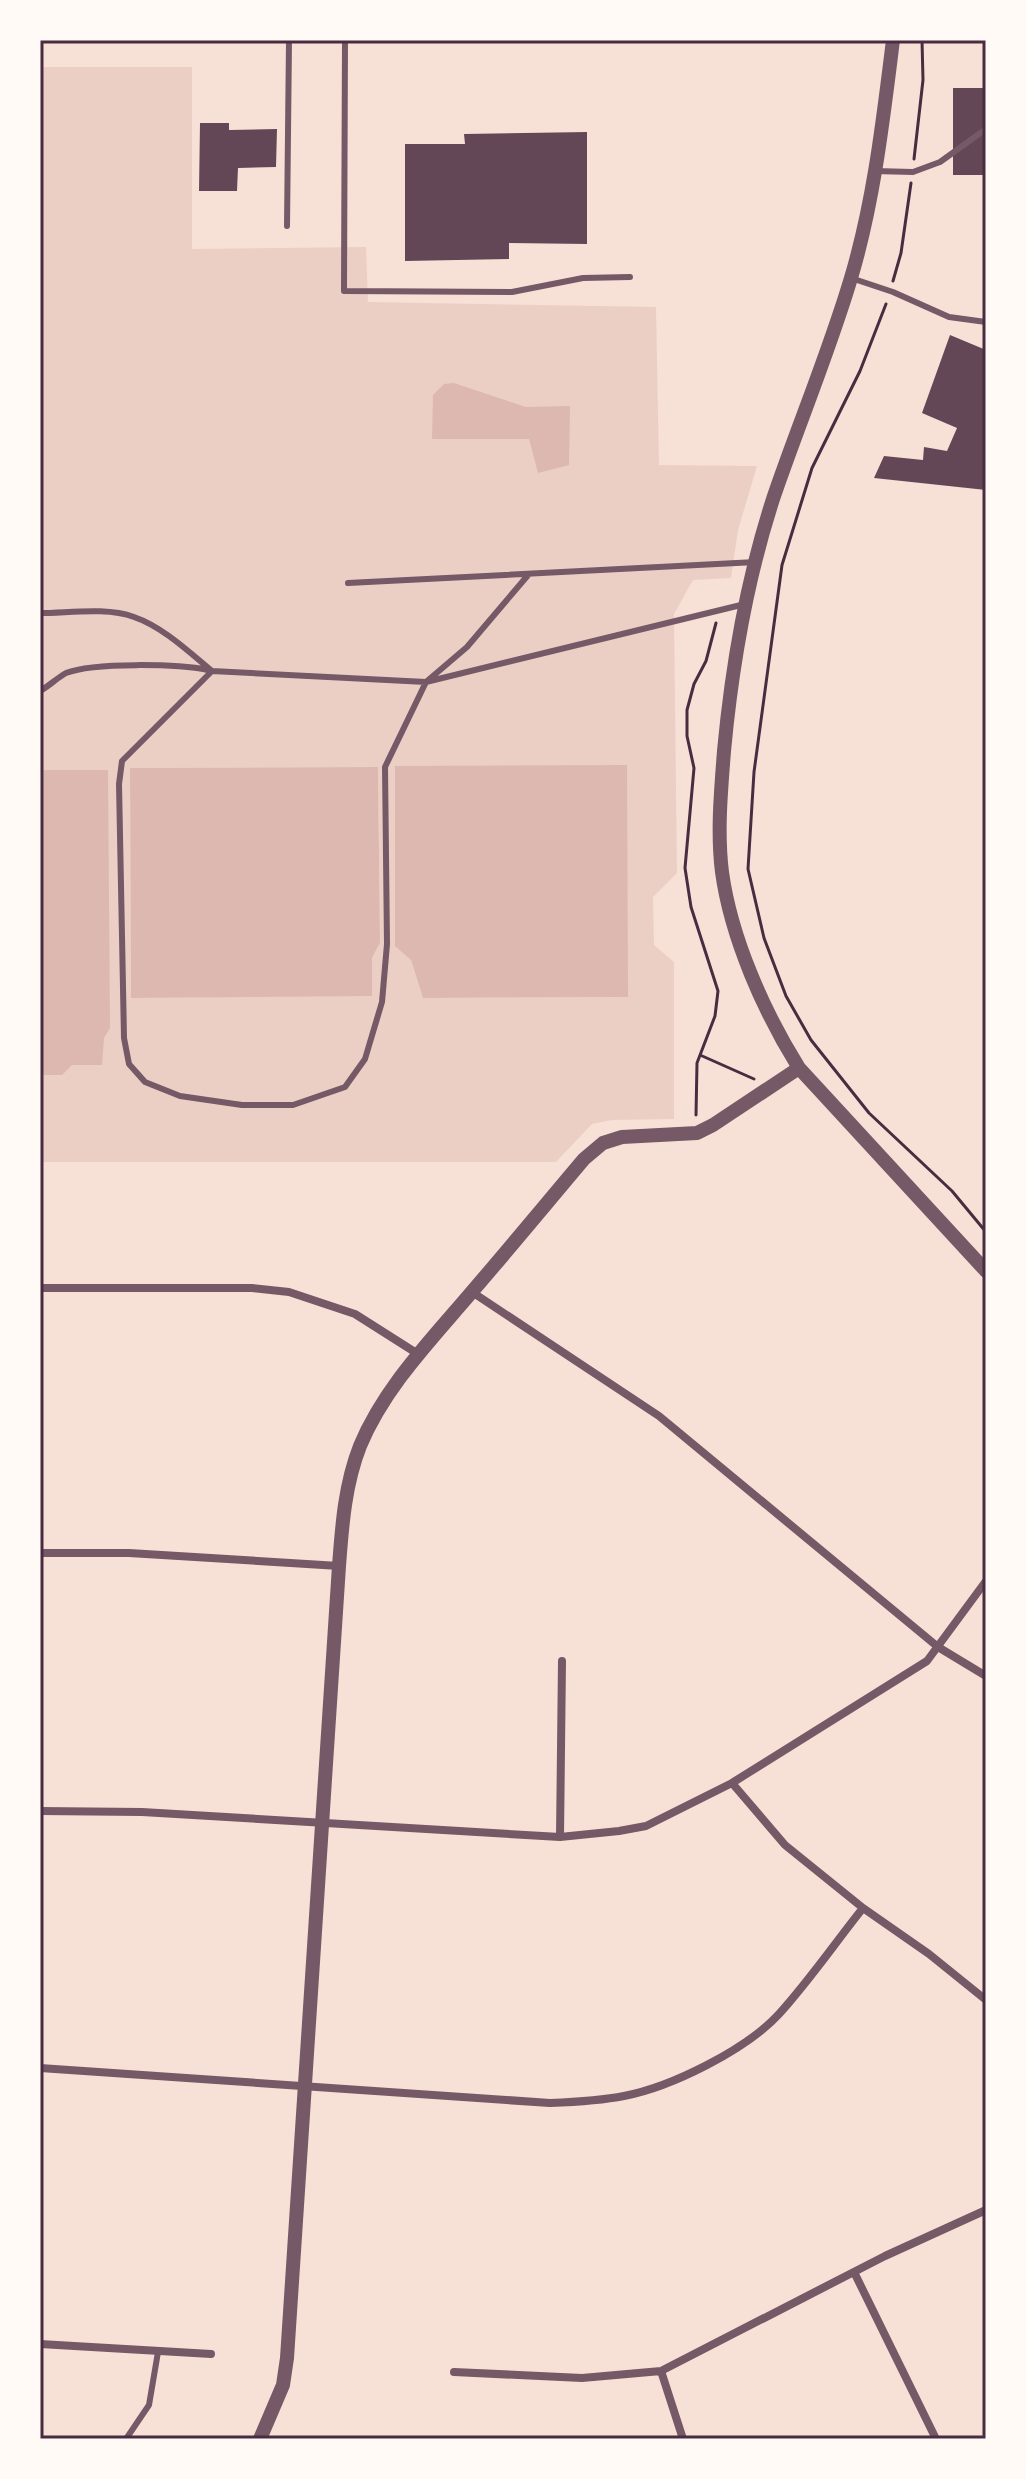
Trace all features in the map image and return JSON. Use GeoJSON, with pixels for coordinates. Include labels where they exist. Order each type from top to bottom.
{"type":"FeatureCollection","features":[{"type":"Feature","properties":{"kind":"street"},"geometry":{"type":"LineString","coordinates":[[893,40],[867,216],[851,278],[774,498],[745,604],[728,706],[719,808],[722,872],[733,920],[757,988],[778,1034],[799,1068],[986,1271]]}},
{"type":"Feature","properties":{"kind":"street"},"geometry":{"type":"LineString","coordinates":[[260,2439],[283,2385],[287,2358],[339,1566],[347,1493],[360,1446],[379,1410],[418,1354],[584,1159],[603,1143],[622,1137],[697,1133],[763,1094],[799,1068]]}},
{"type":"Feature","properties":{"kind":"street"},"geometry":{"type":"LineString","coordinates":[[40,1288],[252,1288],[289,1292],[355,1314],[418,1354]]}},
{"type":"Feature","properties":{"kind":"street"},"geometry":{"type":"LineString","coordinates":[[472,1292],[659,1416],[938,1647],[986,1676]]}},
{"type":"Feature","properties":{"kind":"street"},"geometry":{"type":"LineString","coordinates":[[40,1553],[129,1553],[339,1566]]}},
{"type":"Feature","properties":{"kind":"street"},"geometry":{"type":"LineString","coordinates":[[40,1811],[142,1812],[560,1837],[646,1826],[732,1783],[927,1661],[986,1581]]}},
{"type":"Feature","properties":{"kind":"street"},"geometry":{"type":"LineString","coordinates":[[560,1837],[562,1661]]}},
{"type":"Feature","properties":{"kind":"street"},"geometry":{"type":"LineString","coordinates":[[732,1783],[785,1845],[986,2000]]}},
{"type":"Feature","properties":{"kind":"street"},"geometry":{"type":"LineString","coordinates":[[40,2068],[550,2103],[626,2096],[713,2061],[751,2039],[779,2015],[863,1908]]}},
{"type":"Feature","properties":{"kind":"street"},"geometry":{"type":"LineString","coordinates":[[454,2372],[582,2378],[661,2371],[854,2272],[986,2210]]}},
{"type":"Feature","properties":{"kind":"street"},"geometry":{"type":"LineString","coordinates":[[854,2272],[936,2439]]}},
{"type":"Feature","properties":{"kind":"street"},"geometry":{"type":"LineString","coordinates":[[40,2344],[211,2354]]}},
{"type":"Feature","properties":{"kind":"street"},"geometry":{"type":"LineString","coordinates":[[661,2371],[683,2439]]}},
{"type":"Feature","properties":{"kind":"lane"},"geometry":{"type":"LineString","coordinates":[[287,226],[289,40]]}},
{"type":"Feature","properties":{"kind":"lane"},"geometry":{"type":"LineString","coordinates":[[345,40],[344,291],[512,292],[583,278],[630,277]]}},
{"type":"Feature","properties":{"kind":"lane"},"geometry":{"type":"LineString","coordinates":[[874,171],[913,172],[940,162],[986,129]]}},
{"type":"Feature","properties":{"kind":"lane"},"geometry":{"type":"LineString","coordinates":[[851,278],[949,317],[986,322]]}},
{"type":"Feature","properties":{"kind":"lane"},"geometry":{"type":"LineString","coordinates":[[348,583],[756,562]]}},
{"type":"Feature","properties":{"kind":"lane"},"geometry":{"type":"LineString","coordinates":[[212,671],[122,761],[119,784],[124,1038],[129,1064],[145,1082],[180,1096],[242,1105],[293,1105],[345,1087],[365,1059],[382,1002],[386,959],[385,767],[426,682],[467,647],[529,574]]}},
{"type":"Feature","properties":{"kind":"lane"},"geometry":{"type":"LineString","coordinates":[[40,691],[63,674],[82,668],[181,665],[212,671],[426,682],[745,604]]}},
{"type":"Feature","properties":{"kind":"lane"},"geometry":{"type":"LineString","coordinates":[[40,613],[100,612],[134,617],[172,638],[212,671]]}},
{"type":"Feature","properties":{"kind":"lane"},"geometry":{"type":"LineString","coordinates":[[126,2439],[149,2405],[158,2352]]}},
{"type":"Feature","properties":{"kind":"path"},"geometry":{"type":"LineString","coordinates":[[922,40],[923,80],[901,253],[860,371],[812,468],[782,565],[758,733],[748,869],[764,938],[786,996],[811,1040],[869,1113],[952,1191],[986,1232]]}},
{"type":"Feature","properties":{"kind":"path"},"geometry":{"type":"LineString","coordinates":[[697,1133],[695,1082],[700,1055],[715,1016],[718,991],[691,907],[685,868],[694,768],[687,736],[687,710],[694,684],[706,661],[718,611]]}},
{"type":"Feature","properties":{"kind":"path"},"geometry":{"type":"LineString","coordinates":[[700,1055],[753,1078],[763,1094]]}},
{"type":"Feature","properties":{"kind":"shaded area"},"geometry":{"type":"Polygon","coordinates":[[[40,67],[192,67],[192,249],[366,247],[368,302],[656,307],[659,465],[757,466],[738,530],[731,578],[693,580],[674,614],[677,873],[653,897],[654,945],[674,962],[674,1119],[612,1120],[592,1124],[556,1162],[40,1162],[40,1075],[62,1075],[108,770],[40,770],[40,67]],[[378,767],[130,768],[131,998],[372,995],[372,958],[380,943],[378,767]],[[411,960],[423,998],[628,997],[411,960]]]}},
{"type":"Feature","properties":{"kind":"shaded area"},"geometry":{"type":"Polygon","coordinates":[[[454,383],[526,407],[570,406],[569,465],[538,473],[529,439],[432,439],[433,395],[444,384],[454,383]]]}},
{"type":"Feature","properties":{"kind":"shaded area"},"geometry":{"type":"Polygon","coordinates":[[[627,765],[628,997],[423,998],[411,960],[395,946],[395,766],[627,765]]]}},
{"type":"Feature","properties":{"kind":"shaded area"},"geometry":{"type":"Polygon","coordinates":[[[378,767],[380,943],[372,958],[372,996],[131,998],[130,768],[378,767]]]}},
{"type":"Feature","properties":{"kind":"shaded area"},"geometry":{"type":"Polygon","coordinates":[[[40,770],[108,770],[110,1028],[104,1038],[102,1065],[72,1065],[62,1075],[40,1075],[40,770]]]}},
{"type":"Feature","properties":{"kind":"building"},"geometry":{"type":"Polygon","coordinates":[[[953,88],[986,88],[986,175],[953,175],[953,88]]]}},
{"type":"Feature","properties":{"kind":"building"},"geometry":{"type":"Polygon","coordinates":[[[200,123],[229,123],[229,130],[277,129],[276,167],[238,168],[237,191],[199,191],[200,123]]]}},
{"type":"Feature","properties":{"kind":"building"},"geometry":{"type":"Polygon","coordinates":[[[587,132],[587,244],[509,243],[509,259],[405,261],[405,144],[465,144],[464,134],[587,132]]]}},
{"type":"Feature","properties":{"kind":"building"},"geometry":{"type":"Polygon","coordinates":[[[950,335],[986,350],[986,490],[874,478],[884,456],[923,460],[924,447],[947,451],[957,428],[922,413],[950,335]]]}}]}
